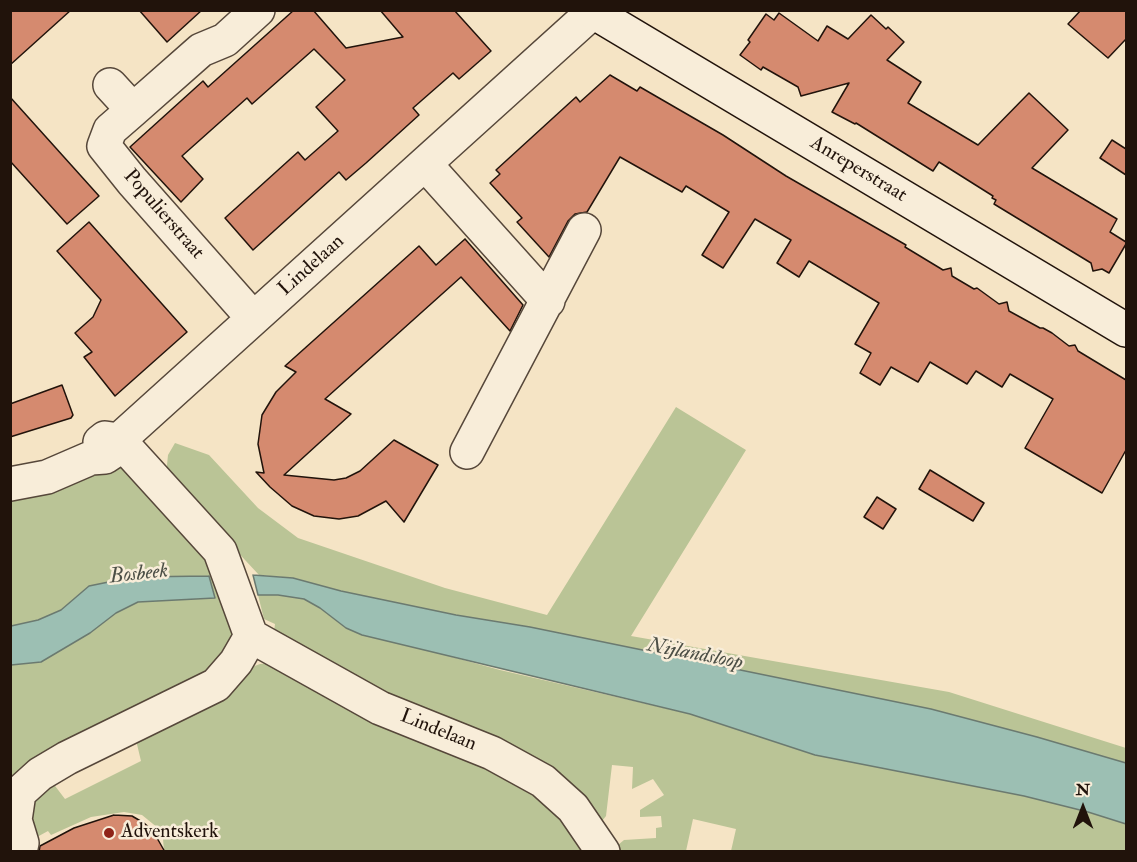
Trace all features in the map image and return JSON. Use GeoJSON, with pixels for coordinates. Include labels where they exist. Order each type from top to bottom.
{"type":"FeatureCollection","features":[{"type":"Feature","properties":{"kind":"street","name":"Populierstraat"},"geometry":{"type":"LineString","coordinates":[[253,318],[104,146],[110,130],[201,50],[225,39],[258,10]]}},
{"type":"Feature","properties":{"kind":"street","name":"Lindelaan"},"geometry":{"type":"LineString","coordinates":[[10,484],[47,477],[91,458],[94,446],[105,438],[119,440],[426,165],[593,11]]}},
{"type":"Feature","properties":{"kind":"street","name":"Anreperstraat"},"geometry":{"type":"LineString","coordinates":[[593,11],[1126,330]]}},
{"type":"Feature","properties":{"kind":"street"},"geometry":{"type":"LineString","coordinates":[[110,85],[133,110]]}},
{"type":"Feature","properties":{"kind":"street"},"geometry":{"type":"LineString","coordinates":[[426,165],[548,301]]}},
{"type":"Feature","properties":{"kind":"street"},"geometry":{"type":"LineString","coordinates":[[467,452],[584,230]]}},
{"type":"Feature","properties":{"kind":"street"},"geometry":{"type":"LineString","coordinates":[[20,852],[22,843],[15,820],[19,793],[26,786],[40,774],[67,758],[216,685],[236,662],[251,636],[220,552],[119,440]]}},
{"type":"Feature","properties":{"kind":"street","name":"Lindelaan"},"geometry":{"type":"LineString","coordinates":[[251,636],[380,708],[492,753],[543,781],[573,808],[603,852]]}},
{"type":"Feature","properties":{"kind":"green space"},"geometry":{"type":"Polygon","coordinates":[[[676,407],[746,450],[631,636],[949,692],[1126,748],[1126,763],[931,709],[530,627],[456,615],[341,591],[293,578],[259,575],[166,475],[168,455],[175,443],[209,455],[258,508],[298,538],[445,588],[547,615],[676,407]]]}},
{"type":"Feature","properties":{"kind":"green space"},"geometry":{"type":"Polygon","coordinates":[[[105,463],[126,466],[213,561],[233,622],[227,660],[11,790],[11,665],[41,662],[90,633],[116,613],[138,602],[214,598],[208,576],[133,577],[89,586],[61,610],[38,620],[11,626],[11,496],[105,463]]]}},
{"type":"Feature","properties":{"kind":"green space"},"geometry":{"type":"Polygon","coordinates":[[[258,595],[304,599],[346,628],[500,670],[690,714],[815,755],[1024,796],[1088,812],[1126,824],[1126,851],[731,851],[736,829],[693,819],[686,851],[616,851],[618,845],[624,840],[656,838],[656,828],[662,827],[661,816],[640,817],[640,810],[664,795],[653,779],[632,789],[633,767],[612,765],[606,816],[602,821],[425,716],[274,632],[275,624],[264,619],[258,595]]]}},
{"type":"Feature","properties":{"kind":"green space"},"geometry":{"type":"Polygon","coordinates":[[[270,663],[474,757],[543,798],[589,851],[164,851],[163,839],[158,828],[142,815],[124,812],[91,817],[51,835],[48,831],[37,837],[28,833],[24,799],[49,778],[65,799],[141,761],[135,736],[252,667],[270,663]]]}},
{"type":"Feature","properties":{"kind":"water"},"geometry":{"type":"Polygon","coordinates":[[[253,575],[293,578],[341,591],[456,615],[530,627],[931,709],[1037,737],[1126,763],[1126,824],[1024,796],[815,755],[690,714],[362,635],[346,628],[304,599],[258,595],[253,575]]]}},
{"type":"Feature","properties":{"kind":"water"},"geometry":{"type":"Polygon","coordinates":[[[209,576],[215,598],[138,602],[116,613],[90,633],[41,662],[11,665],[11,626],[38,620],[61,610],[89,586],[133,577],[209,576]]]}},
{"type":"Feature","properties":{"kind":"building"},"geometry":{"type":"Polygon","coordinates":[[[10,10],[71,10],[10,65],[10,10]]]}},
{"type":"Feature","properties":{"kind":"building"},"geometry":{"type":"Polygon","coordinates":[[[139,10],[202,10],[167,42],[139,10]]]}},
{"type":"Feature","properties":{"kind":"building"},"geometry":{"type":"Polygon","coordinates":[[[294,10],[313,10],[346,48],[403,37],[380,10],[454,10],[491,51],[459,79],[453,73],[413,108],[419,115],[366,163],[346,180],[339,172],[253,250],[225,218],[298,152],[305,160],[338,131],[316,107],[345,80],[314,49],[252,104],[247,98],[182,156],[203,179],[181,202],[130,147],[203,81],[208,87],[294,10]]]}},
{"type":"Feature","properties":{"kind":"building"},"geometry":{"type":"Polygon","coordinates":[[[1081,10],[1126,10],[1126,39],[1108,58],[1068,24],[1081,10]]]}},
{"type":"Feature","properties":{"kind":"building"},"geometry":{"type":"Polygon","coordinates":[[[779,13],[818,41],[827,26],[848,39],[871,15],[904,42],[887,60],[921,82],[908,103],[978,145],[1029,93],[1068,130],[1032,168],[1117,219],[1110,232],[1126,244],[1109,273],[1102,269],[1093,271],[1091,263],[994,204],[996,200],[992,198],[993,196],[939,162],[933,171],[856,123],[832,112],[849,83],[801,96],[798,87],[763,67],[761,70],[740,55],[766,14],[774,20],[779,13]]]}},
{"type":"Feature","properties":{"kind":"building"},"geometry":{"type":"Polygon","coordinates":[[[610,75],[637,91],[640,87],[723,135],[786,176],[906,245],[905,247],[943,270],[951,268],[952,276],[974,289],[977,288],[999,304],[1007,302],[1009,311],[1052,333],[1069,346],[1075,345],[1078,351],[1126,380],[1126,450],[1102,493],[1025,448],[1053,399],[1010,374],[1002,387],[976,371],[967,384],[930,362],[918,382],[891,367],[880,385],[860,373],[871,353],[855,344],[879,303],[809,261],[799,277],[777,263],[791,240],[755,219],[723,268],[702,255],[729,212],[686,186],[682,192],[620,157],[587,212],[575,214],[568,221],[549,257],[517,222],[522,218],[490,183],[500,174],[496,170],[576,97],[580,102],[610,75]]]}},
{"type":"Feature","properties":{"kind":"building"},"geometry":{"type":"Polygon","coordinates":[[[10,97],[99,196],[67,224],[10,161],[10,97]]]}},
{"type":"Feature","properties":{"kind":"building"},"geometry":{"type":"Polygon","coordinates":[[[1112,140],[1126,149],[1126,175],[1100,158],[1112,140]]]}},
{"type":"Feature","properties":{"kind":"building"},"geometry":{"type":"Polygon","coordinates":[[[89,222],[187,332],[115,396],[84,357],[92,352],[75,333],[93,317],[101,300],[57,251],[89,222]]]}},
{"type":"Feature","properties":{"kind":"building"},"geometry":{"type":"Polygon","coordinates":[[[465,239],[523,305],[510,331],[461,277],[325,399],[351,414],[284,475],[334,480],[346,478],[360,471],[394,440],[438,465],[404,522],[386,501],[358,516],[339,519],[314,516],[292,506],[256,472],[264,473],[258,444],[262,415],[276,392],[296,372],[285,366],[419,246],[436,265],[465,239]]]}},
{"type":"Feature","properties":{"kind":"building"},"geometry":{"type":"Polygon","coordinates":[[[62,385],[73,415],[71,418],[10,437],[10,404],[62,385]]]}},
{"type":"Feature","properties":{"kind":"building"},"geometry":{"type":"Polygon","coordinates":[[[930,470],[984,503],[973,521],[919,489],[930,470]]]}},
{"type":"Feature","properties":{"kind":"building"},"geometry":{"type":"Polygon","coordinates":[[[877,497],[896,509],[883,529],[864,517],[877,497]]]}},
{"type":"Feature","properties":{"kind":"building","name":"Adventskerk"},"geometry":{"type":"Polygon","coordinates":[[[114,815],[132,816],[144,823],[153,831],[165,852],[39,852],[40,846],[74,828],[114,815]]]}},
{"type":"Feature","properties":{"kind":"place","name":"Adventskerk"},"geometry":{"type":"Point","coordinates":[109,833]}},
{"type":"Feature","properties":{"kind":"water label","name":"Bosbeek"},"geometry":{"type":"Point","coordinates":[139,575]}},
{"type":"Feature","properties":{"kind":"water label","name":"Nijlandsloop"},"geometry":{"type":"Point","coordinates":[695,655]}}]}
